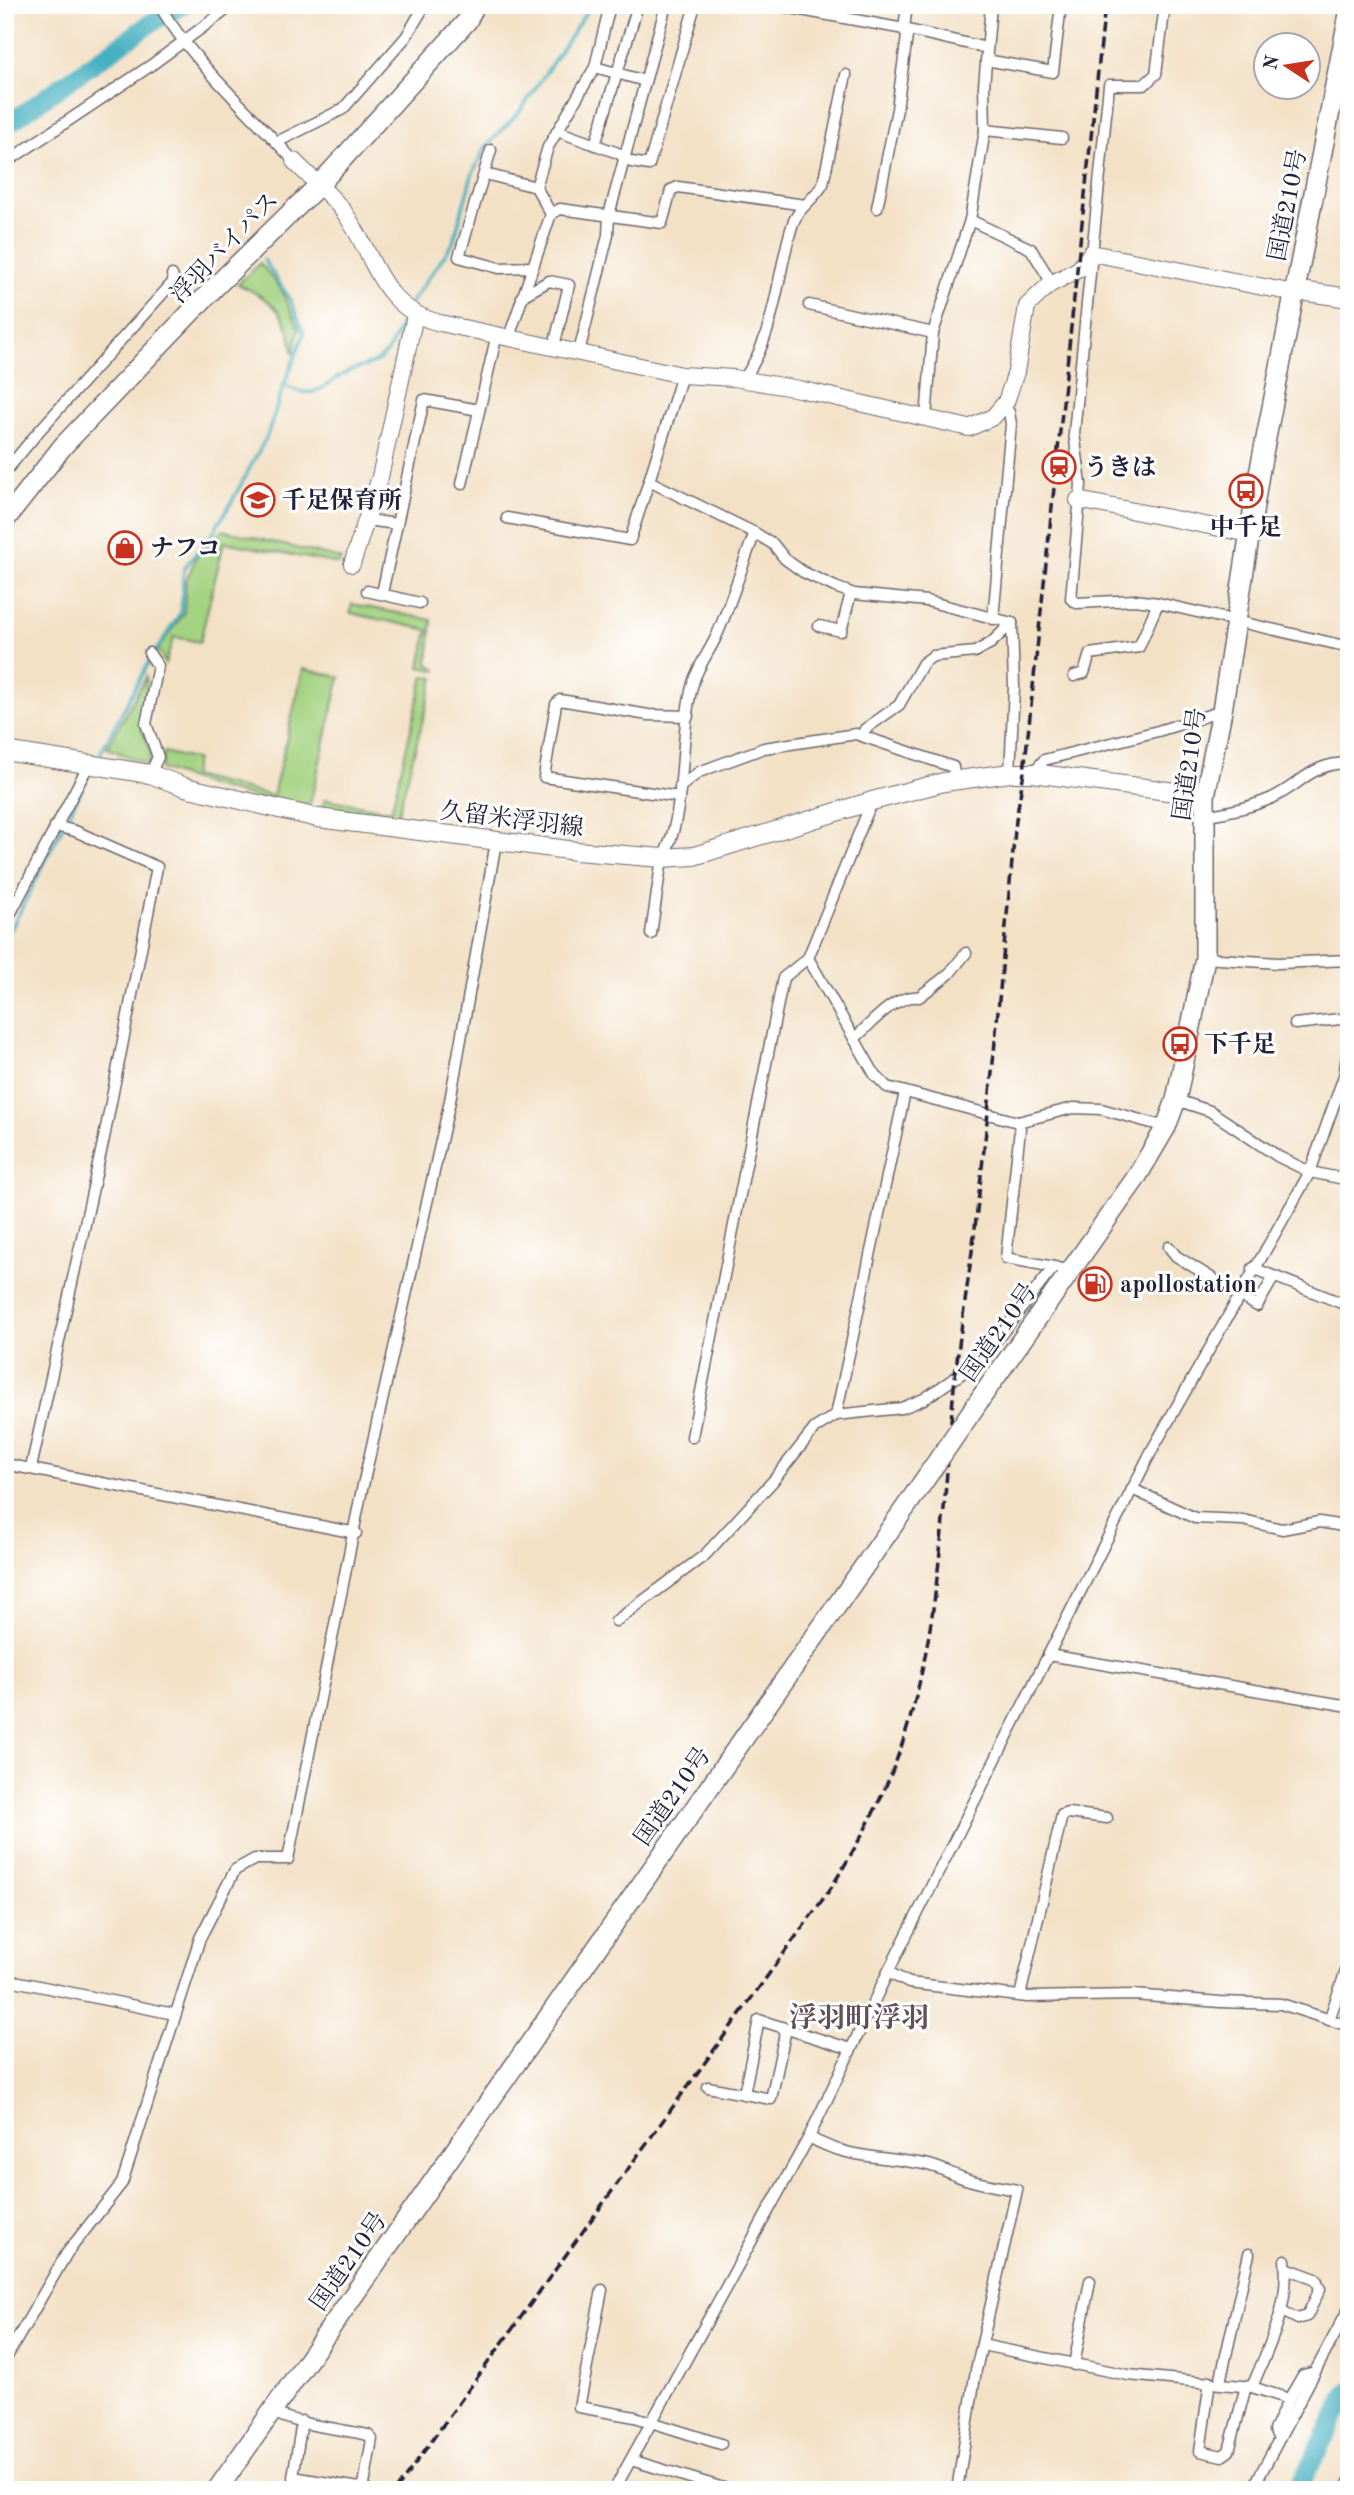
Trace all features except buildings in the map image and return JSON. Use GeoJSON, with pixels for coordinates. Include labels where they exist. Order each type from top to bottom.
{"type":"FeatureCollection","features":[{"type":"Feature","properties":{"kind":"highway","name":"浮羽バイパス"},"geometry":{"type":"LineString","coordinates":[[5,520],[68,441],[215,287],[318,187],[467,21],[475,5]]}},
{"type":"Feature","properties":{"kind":"highway","name":"国道210号"},"geometry":{"type":"LineString","coordinates":[[217,2490],[910,1501],[985,1392],[1063,1269],[1136,1178],[1166,1127],[1176,1100],[1205,958],[1204,806],[1222,711],[1258,474],[1344,62],[1349,14]]}},
{"type":"Feature","properties":{"kind":"main road"},"geometry":{"type":"LineString","coordinates":[[1294,293],[1308,292],[1349,298]]}},
{"type":"Feature","properties":{"kind":"main road","name":"久留米浮羽線"},"geometry":{"type":"LineString","coordinates":[[5,751],[90,762],[150,774],[185,787],[298,814],[496,842],[662,858],[694,856],[872,801],[955,781],[1010,773],[1033,773],[1204,806]]}},
{"type":"Feature","properties":{"kind":"street"},"geometry":{"type":"LineString","coordinates":[[159,5],[180,38],[220,85],[345,213],[397,302],[415,315],[682,375],[743,380],[969,428],[993,417],[1001,407],[1016,372],[1027,306],[1052,283],[1079,269],[1091,253]]}},
{"type":"Feature","properties":{"kind":"street"},"geometry":{"type":"LineString","coordinates":[[5,163],[180,38],[233,5]]}},
{"type":"Feature","properties":{"kind":"street"},"geometry":{"type":"LineString","coordinates":[[276,142],[344,109],[406,37],[425,5]]}},
{"type":"Feature","properties":{"kind":"street"},"geometry":{"type":"LineString","coordinates":[[551,214],[536,187],[548,147],[595,67],[610,5]]}},
{"type":"Feature","properties":{"kind":"street"},"geometry":{"type":"LineString","coordinates":[[595,145],[638,5]]}},
{"type":"Feature","properties":{"kind":"street"},"geometry":{"type":"LineString","coordinates":[[579,352],[608,235],[609,215],[666,5]]}},
{"type":"Feature","properties":{"kind":"street"},"geometry":{"type":"LineString","coordinates":[[557,131],[631,162],[649,165],[695,5]]}},
{"type":"Feature","properties":{"kind":"street"},"geometry":{"type":"LineString","coordinates":[[774,5],[904,29],[987,48]]}},
{"type":"Feature","properties":{"kind":"street"},"geometry":{"type":"LineString","coordinates":[[877,208],[897,109],[907,36],[904,29],[907,5]]}},
{"type":"Feature","properties":{"kind":"street"},"geometry":{"type":"LineString","coordinates":[[926,418],[933,333],[970,220],[985,130],[986,60],[991,5]]}},
{"type":"Feature","properties":{"kind":"street"},"geometry":{"type":"LineString","coordinates":[[986,60],[1053,72],[1061,5]]}},
{"type":"Feature","properties":{"kind":"street"},"geometry":{"type":"LineString","coordinates":[[1165,5],[1156,74],[1144,85],[1109,85],[1073,433],[1081,484],[1071,599],[1077,603],[1135,600],[1158,603],[1236,619],[1349,648]]}},
{"type":"Feature","properties":{"kind":"street"},"geometry":{"type":"LineString","coordinates":[[595,67],[645,81]]}},
{"type":"Feature","properties":{"kind":"street"},"geometry":{"type":"LineString","coordinates":[[743,380],[766,338],[793,223],[823,184],[846,75]]}},
{"type":"Feature","properties":{"kind":"street"},"geometry":{"type":"LineString","coordinates":[[985,130],[1062,138]]}},
{"type":"Feature","properties":{"kind":"street"},"geometry":{"type":"LineString","coordinates":[[491,150],[459,257],[499,268],[532,267]]}},
{"type":"Feature","properties":{"kind":"street"},"geometry":{"type":"LineString","coordinates":[[485,174],[536,187]]}},
{"type":"Feature","properties":{"kind":"street"},"geometry":{"type":"LineString","coordinates":[[462,484],[479,410],[503,336],[522,296],[551,214],[560,209],[662,223],[671,190],[678,187],[805,205]]}},
{"type":"Feature","properties":{"kind":"street"},"geometry":{"type":"LineString","coordinates":[[970,220],[1031,249],[1052,283]]}},
{"type":"Feature","properties":{"kind":"street"},"geometry":{"type":"LineString","coordinates":[[1091,253],[1294,293]]}},
{"type":"Feature","properties":{"kind":"street"},"geometry":{"type":"LineString","coordinates":[[5,472],[38,431],[174,281],[172,275]]}},
{"type":"Feature","properties":{"kind":"street"},"geometry":{"type":"LineString","coordinates":[[522,296],[549,282],[569,285],[554,346]]}},
{"type":"Feature","properties":{"kind":"street"},"geometry":{"type":"LineString","coordinates":[[809,305],[933,333]]}},
{"type":"Feature","properties":{"kind":"street"},"geometry":{"type":"LineString","coordinates":[[352,564],[380,477],[415,315]]}},
{"type":"Feature","properties":{"kind":"street"},"geometry":{"type":"LineString","coordinates":[[507,518],[630,540],[682,375]]}},
{"type":"Feature","properties":{"kind":"street"},"geometry":{"type":"LineString","coordinates":[[382,593],[424,400],[479,410]]}},
{"type":"Feature","properties":{"kind":"street"},"geometry":{"type":"LineString","coordinates":[[993,619],[1011,424],[1009,412],[1001,407]]}},
{"type":"Feature","properties":{"kind":"street"},"geometry":{"type":"LineString","coordinates":[[649,481],[755,533],[803,572],[851,593],[927,601],[1012,623]]}},
{"type":"Feature","properties":{"kind":"street"},"geometry":{"type":"LineString","coordinates":[[1078,500],[1250,534]]}},
{"type":"Feature","properties":{"kind":"street"},"geometry":{"type":"LineString","coordinates":[[366,520],[397,524]]}},
{"type":"Feature","properties":{"kind":"street"},"geometry":{"type":"LineString","coordinates":[[652,934],[662,858],[667,850],[679,792],[694,680],[716,636],[755,533]]}},
{"type":"Feature","properties":{"kind":"street"},"geometry":{"type":"LineString","coordinates":[[367,591],[420,603]]}},
{"type":"Feature","properties":{"kind":"street"},"geometry":{"type":"LineString","coordinates":[[819,626],[841,631],[851,593]]}},
{"type":"Feature","properties":{"kind":"street"},"geometry":{"type":"LineString","coordinates":[[1074,676],[1084,673],[1090,654],[1139,647],[1158,603]]}},
{"type":"Feature","properties":{"kind":"street"},"geometry":{"type":"LineString","coordinates":[[862,736],[865,729],[899,705],[923,663],[933,656],[975,652],[991,643],[1012,623]]}},
{"type":"Feature","properties":{"kind":"street"},"geometry":{"type":"LineString","coordinates":[[1010,773],[1014,687],[1012,623]]}},
{"type":"Feature","properties":{"kind":"street"},"geometry":{"type":"LineString","coordinates":[[150,774],[158,757],[146,724],[158,666],[152,657]]}},
{"type":"Feature","properties":{"kind":"street"},"geometry":{"type":"LineString","coordinates":[[679,792],[544,777],[555,704],[560,700],[648,715],[688,716]]}},
{"type":"Feature","properties":{"kind":"street"},"geometry":{"type":"LineString","coordinates":[[1033,773],[1044,760],[1158,731],[1222,711]]}},
{"type":"Feature","properties":{"kind":"street"},"geometry":{"type":"LineString","coordinates":[[679,792],[699,772],[764,748],[856,734],[953,767],[955,781]]}},
{"type":"Feature","properties":{"kind":"street"},"geometry":{"type":"LineString","coordinates":[[5,924],[90,762]]}},
{"type":"Feature","properties":{"kind":"street"},"geometry":{"type":"LineString","coordinates":[[1204,806],[1237,811],[1274,797],[1308,772],[1332,763],[1349,763]]}},
{"type":"Feature","properties":{"kind":"street"},"geometry":{"type":"LineString","coordinates":[[692,1437],[783,978],[808,958],[872,801]]}},
{"type":"Feature","properties":{"kind":"street"},"geometry":{"type":"LineString","coordinates":[[31,1468],[104,1138],[157,867],[55,825]]}},
{"type":"Feature","properties":{"kind":"street"},"geometry":{"type":"LineString","coordinates":[[5,2360],[67,2253],[121,2183],[200,1938],[235,1870],[255,1859],[288,1859],[356,1533],[361,1494],[450,1101],[496,842]]}},
{"type":"Feature","properties":{"kind":"street"},"geometry":{"type":"LineString","coordinates":[[854,1039],[894,1004],[907,997],[919,998],[949,974],[966,953]]}},
{"type":"Feature","properties":{"kind":"street"},"geometry":{"type":"LineString","coordinates":[[808,958],[875,1075],[887,1087],[1018,1122],[1073,1108],[1101,1109],[1166,1127]]}},
{"type":"Feature","properties":{"kind":"street"},"geometry":{"type":"LineString","coordinates":[[1205,958],[1278,963],[1349,960]]}},
{"type":"Feature","properties":{"kind":"street"},"geometry":{"type":"LineString","coordinates":[[1295,1024],[1349,1018]]}},
{"type":"Feature","properties":{"kind":"street"},"geometry":{"type":"LineString","coordinates":[[614,2490],[809,2137],[888,1972],[1132,1489],[1253,1268],[1310,1172],[1344,1076],[1349,1043]]}},
{"type":"Feature","properties":{"kind":"street"},"geometry":{"type":"LineString","coordinates":[[836,1415],[905,1092]]}},
{"type":"Feature","properties":{"kind":"street"},"geometry":{"type":"LineString","coordinates":[[1176,1100],[1210,1111],[1279,1157],[1310,1172],[1349,1180]]}},
{"type":"Feature","properties":{"kind":"street"},"geometry":{"type":"LineString","coordinates":[[1018,1122],[1020,1129],[1006,1258],[1063,1269]]}},
{"type":"Feature","properties":{"kind":"street"},"geometry":{"type":"LineString","coordinates":[[1169,1247],[1176,1256],[1257,1306],[1274,1277]]}},
{"type":"Feature","properties":{"kind":"street"},"geometry":{"type":"LineString","coordinates":[[1253,1268],[1349,1306]]}},
{"type":"Feature","properties":{"kind":"street"},"geometry":{"type":"LineString","coordinates":[[616,1621],[705,1555],[772,1481],[815,1428],[836,1415],[902,1408],[941,1388],[980,1361],[1063,1269]]}},
{"type":"Feature","properties":{"kind":"street"},"geometry":{"type":"LineString","coordinates":[[5,1464],[302,1525],[356,1533]]}},
{"type":"Feature","properties":{"kind":"street"},"geometry":{"type":"LineString","coordinates":[[1132,1489],[1195,1518],[1243,1520],[1282,1529],[1319,1522],[1349,1527]]}},
{"type":"Feature","properties":{"kind":"street"},"geometry":{"type":"LineString","coordinates":[[1048,1655],[1349,1706]]}},
{"type":"Feature","properties":{"kind":"street"},"geometry":{"type":"LineString","coordinates":[[1020,1996],[1062,1815],[1068,1813],[1107,1818]]}},
{"type":"Feature","properties":{"kind":"street"},"geometry":{"type":"LineString","coordinates":[[1329,2020],[1349,1962]]}},
{"type":"Feature","properties":{"kind":"street"},"geometry":{"type":"LineString","coordinates":[[888,1972],[909,1983],[1020,1996],[1076,1998],[1134,1995],[1220,2003],[1281,2004],[1349,2026]]}},
{"type":"Feature","properties":{"kind":"street"},"geometry":{"type":"LineString","coordinates":[[5,1979],[174,2014]]}},
{"type":"Feature","properties":{"kind":"street"},"geometry":{"type":"LineString","coordinates":[[744,2094],[759,2020],[851,2049]]}},
{"type":"Feature","properties":{"kind":"street"},"geometry":{"type":"LineString","coordinates":[[708,2087],[771,2099],[786,2029]]}},
{"type":"Feature","properties":{"kind":"street"},"geometry":{"type":"LineString","coordinates":[[809,2137],[830,2150],[865,2158],[922,2164],[953,2171],[967,2180],[1017,2190],[982,2345],[957,2490]]}},
{"type":"Feature","properties":{"kind":"street"},"geometry":{"type":"LineString","coordinates":[[1249,2254],[1200,2451],[1222,2456],[1229,2451],[1249,2387],[1282,2311],[1285,2264],[1316,2279],[1320,2289],[1307,2316],[1298,2319],[1282,2311]]}},
{"type":"Feature","properties":{"kind":"street"},"geometry":{"type":"LineString","coordinates":[[1074,2365],[1090,2281]]}},
{"type":"Feature","properties":{"kind":"street"},"geometry":{"type":"LineString","coordinates":[[602,2290],[579,2407],[652,2422],[721,2444]]}},
{"type":"Feature","properties":{"kind":"street"},"geometry":{"type":"LineString","coordinates":[[1252,2490],[1349,2308]]}},
{"type":"Feature","properties":{"kind":"street"},"geometry":{"type":"LineString","coordinates":[[982,2345],[1128,2375],[1249,2387],[1289,2399]]}},
{"type":"Feature","properties":{"kind":"street"},"geometry":{"type":"LineString","coordinates":[[1279,2438],[1274,2430],[1289,2399],[1303,2375],[1315,2372]]}},
{"type":"Feature","properties":{"kind":"street"},"geometry":{"type":"LineString","coordinates":[[273,2412],[368,2435],[372,2439],[363,2485],[359,2488],[292,2477],[302,2421]]}},
{"type":"Feature","properties":{"kind":"street"},"geometry":{"type":"LineString","coordinates":[[631,2460],[727,2489]]}},
{"type":"Feature","properties":{"kind":"street"},"geometry":{"type":"LineString","coordinates":[[1345,2490],[1349,2482]]}},
{"type":"Feature","properties":{"kind":"green space"},"geometry":{"type":"Polygon","coordinates":[[[260,263],[281,289],[299,329],[293,354],[288,329],[278,310],[261,296],[238,284],[260,263]]]}},
{"type":"Feature","properties":{"kind":"green space"},"geometry":{"type":"Polygon","coordinates":[[[223,530],[341,559],[339,564],[224,542],[200,642],[174,637],[165,664],[158,649],[184,613],[186,581],[196,557],[223,530]]]}},
{"type":"Feature","properties":{"kind":"green space"},"geometry":{"type":"Polygon","coordinates":[[[352,604],[432,620],[428,663],[438,671],[420,667],[428,630],[350,613],[352,604]]]}},
{"type":"Feature","properties":{"kind":"green space"},"geometry":{"type":"Polygon","coordinates":[[[303,669],[340,677],[310,804],[256,798],[161,769],[164,752],[196,760],[192,776],[273,796],[303,669]]]}},
{"type":"Feature","properties":{"kind":"green space"},"geometry":{"type":"Polygon","coordinates":[[[424,676],[434,678],[398,813],[395,816],[322,807],[325,799],[391,811],[424,676]]]}},
{"type":"Feature","properties":{"kind":"green space"},"geometry":{"type":"Polygon","coordinates":[[[146,677],[141,722],[149,746],[149,765],[107,748],[146,677]]]}},
{"type":"Feature","properties":{"kind":"waterway"},"geometry":{"type":"LineString","coordinates":[[5,126],[151,23],[183,5]]}},
{"type":"Feature","properties":{"kind":"waterway"},"geometry":{"type":"LineString","coordinates":[[410,304],[453,243],[472,175],[485,148],[521,110],[591,5]]}},
{"type":"Feature","properties":{"kind":"waterway"},"geometry":{"type":"LineString","coordinates":[[264,260],[291,301],[304,334],[284,385]]}},
{"type":"Feature","properties":{"kind":"waterway"},"geometry":{"type":"LineString","coordinates":[[100,754],[146,667],[181,612],[184,568],[211,536],[231,503],[267,436],[284,385],[313,392],[352,370],[375,362],[389,349],[405,314]]}},
{"type":"Feature","properties":{"kind":"waterway"},"geometry":{"type":"LineString","coordinates":[[5,941],[91,771]]}},
{"type":"Feature","properties":{"kind":"waterway"},"geometry":{"type":"LineString","coordinates":[[1297,2490],[1349,2391]]}},
{"type":"Feature","properties":{"kind":"railway"},"geometry":{"type":"LineString","coordinates":[[396,2490],[831,1888],[873,1814],[905,1735],[927,1647],[934,1602],[955,1377],[982,1169],[1016,820],[1024,772],[1105,5]]}},
{"type":"Feature","properties":{"kind":"place","name":"うきは"},"geometry":{"type":"Point","coordinates":[1059,467]}},
{"type":"Feature","properties":{"kind":"place","name":"中千足"},"geometry":{"type":"Point","coordinates":[1246,491]}},
{"type":"Feature","properties":{"kind":"place","name":"千足保育所"},"geometry":{"type":"Point","coordinates":[258,500]}},
{"type":"Feature","properties":{"kind":"place","name":"ナフコ"},"geometry":{"type":"Point","coordinates":[125,548]}},
{"type":"Feature","properties":{"kind":"place","name":"下千足"},"geometry":{"type":"Point","coordinates":[1180,1044]}},
{"type":"Feature","properties":{"kind":"place","name":"apollostation"},"geometry":{"type":"Point","coordinates":[1095,1284]}},
{"type":"Feature","properties":{"kind":"district","name":"浮羽町浮羽"},"geometry":{"type":"Point","coordinates":[859,2017]}}]}
